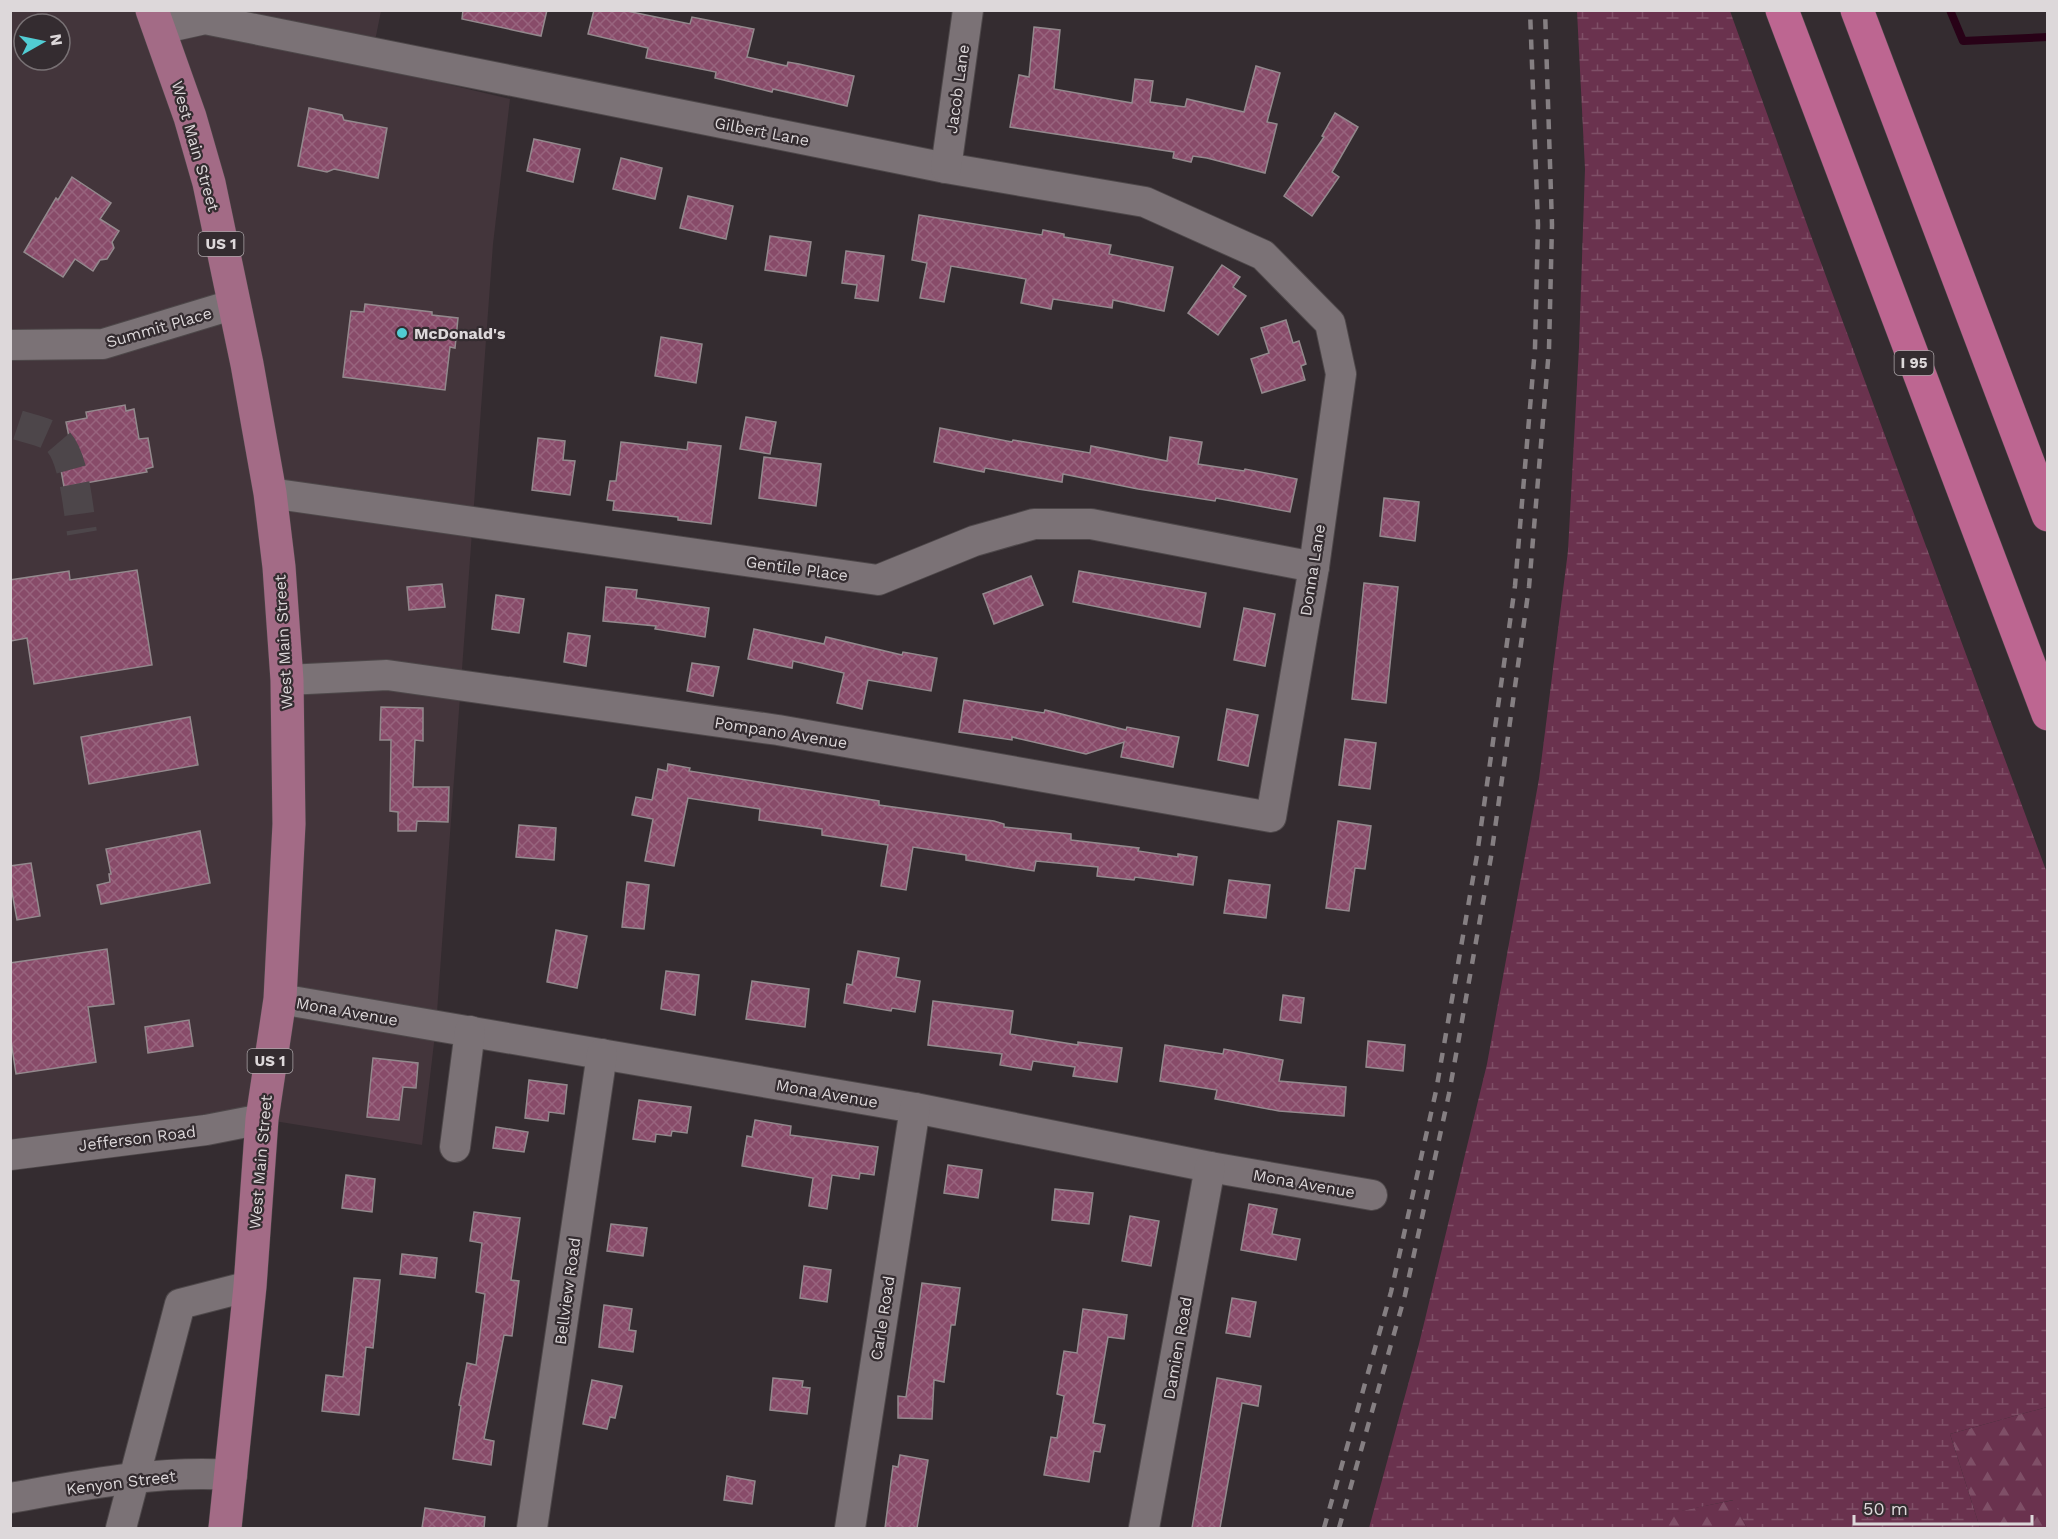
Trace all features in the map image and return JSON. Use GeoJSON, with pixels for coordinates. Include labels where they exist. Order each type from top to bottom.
{"type":"FeatureCollection","features":[{"type":"Feature","properties":{"kind":"highway","name":"I 95"},"geometry":{"type":"LineString","coordinates":[[1782,10],[2048,714]]}},
{"type":"Feature","properties":{"kind":"highway"},"geometry":{"type":"LineString","coordinates":[[1857,10],[2048,515]]}},
{"type":"Feature","properties":{"kind":"main road","name":"West Main Street"},"geometry":{"type":"LineString","coordinates":[[156,20],[190,117],[208,183],[235,304],[270,493],[279,567],[287,680],[289,824],[280,999],[262,1119],[250,1286],[225,1528]]}},
{"type":"Feature","properties":{"kind":"street","name":"Jacob Lane"},"geometry":{"type":"LineString","coordinates":[[946,168],[968,10]]}},
{"type":"Feature","properties":{"kind":"street","name":"Gilbert Lane"},"geometry":{"type":"LineString","coordinates":[[156,20],[205,19],[946,168],[1145,202],[1263,255],[1330,323]]}},
{"type":"Feature","properties":{"kind":"street","name":"Summit Place"},"geometry":{"type":"LineString","coordinates":[[10,345],[103,345],[235,304]]}},
{"type":"Feature","properties":{"kind":"street","name":"Donna Lane"},"geometry":{"type":"LineString","coordinates":[[1271,817],[1314,567],[1341,374],[1330,323]]}},
{"type":"Feature","properties":{"kind":"street","name":"Gentile Place"},"geometry":{"type":"LineString","coordinates":[[270,493],[879,580],[974,541],[1034,524],[1091,524],[1314,567]]}},
{"type":"Feature","properties":{"kind":"street","name":"Pompano Avenue"},"geometry":{"type":"LineString","coordinates":[[287,680],[387,675],[410,678],[778,730],[1271,817]]}},
{"type":"Feature","properties":{"kind":"street","name":"Mona Avenue"},"geometry":{"type":"LineString","coordinates":[[280,999],[915,1108],[1210,1167],[1372,1195]]}},
{"type":"Feature","properties":{"kind":"street"},"geometry":{"type":"LineString","coordinates":[[454,1147],[470,1031]]}},
{"type":"Feature","properties":{"kind":"street","name":"Bellview Road"},"geometry":{"type":"LineString","coordinates":[[532,1528],[602,1054]]}},
{"type":"Feature","properties":{"kind":"street","name":"Carle Road"},"geometry":{"type":"LineString","coordinates":[[850,1528],[915,1108]]}},
{"type":"Feature","properties":{"kind":"street","name":"Jefferson Road"},"geometry":{"type":"LineString","coordinates":[[10,1155],[206,1130],[262,1119]]}},
{"type":"Feature","properties":{"kind":"street","name":"Damien Road"},"geometry":{"type":"LineString","coordinates":[[1143,1528],[1210,1167]]}},
{"type":"Feature","properties":{"kind":"street"},"geometry":{"type":"LineString","coordinates":[[121,1528],[180,1304],[250,1286]]}},
{"type":"Feature","properties":{"kind":"street","name":"Kenyon Street"},"geometry":{"type":"LineString","coordinates":[[10,1498],[160,1474],[232,1475]]}},
{"type":"Feature","properties":{"kind":"shaded area"},"geometry":{"type":"Polygon","coordinates":[[[10,11],[381,11],[370,66],[510,99],[493,244],[436,1026],[422,1145],[262,1119],[11,1154],[10,11]]]}},
{"type":"Feature","properties":{"kind":"green space"},"geometry":{"type":"Polygon","coordinates":[[[1577,11],[1730,11],[2047,873],[2047,1407],[1950,1434],[1980,1528],[1747,1528],[1733,1500],[1663,1515],[1664,1528],[1369,1528],[1418,1348],[1487,1064],[1539,779],[1568,551],[1579,347],[1585,169],[1577,11]]]}},
{"type":"Feature","properties":{"kind":"green space"},"geometry":{"type":"Polygon","coordinates":[[[2047,1407],[2047,1528],[1980,1528],[1950,1434],[2047,1407]]]}},
{"type":"Feature","properties":{"kind":"green space"},"geometry":{"type":"Polygon","coordinates":[[[1734,1500],[1747,1528],[1595,1528],[1734,1500]]]}},
{"type":"Feature","properties":{"kind":"building"},"geometry":{"type":"Polygon","coordinates":[[[463,10],[547,10],[541,36],[462,19],[463,10]]]}},
{"type":"Feature","properties":{"kind":"building"},"geometry":{"type":"Polygon","coordinates":[[[594,10],[622,10],[690,24],[692,17],[754,29],[747,57],[787,66],[788,62],[854,76],[847,106],[773,89],[772,92],[715,78],[716,72],[646,58],[648,48],[588,34],[594,10]]]}},
{"type":"Feature","properties":{"kind":"building"},"geometry":{"type":"Polygon","coordinates":[[[1034,27],[1060,30],[1054,89],[1132,103],[1135,79],[1153,81],[1150,102],[1185,107],[1187,99],[1244,112],[1256,66],[1280,73],[1267,122],[1277,124],[1265,173],[1207,158],[1193,156],[1191,162],[1173,158],[1174,152],[1010,127],[1019,75],[1029,77],[1034,27]]]}},
{"type":"Feature","properties":{"kind":"building"},"geometry":{"type":"Polygon","coordinates":[[[309,108],[342,115],[344,120],[387,128],[378,178],[334,169],[327,172],[298,166],[309,108]]]}},
{"type":"Feature","properties":{"kind":"building"},"geometry":{"type":"Polygon","coordinates":[[[1335,113],[1358,127],[1332,172],[1339,177],[1312,216],[1284,196],[1324,137],[1322,136],[1335,113]]]}},
{"type":"Feature","properties":{"kind":"building"},"geometry":{"type":"Polygon","coordinates":[[[534,139],[580,149],[573,182],[527,171],[534,139]]]}},
{"type":"Feature","properties":{"kind":"building"},"geometry":{"type":"Polygon","coordinates":[[[621,158],[662,168],[655,199],[613,189],[621,158]]]}},
{"type":"Feature","properties":{"kind":"building"},"geometry":{"type":"Polygon","coordinates":[[[72,177],[111,203],[100,219],[119,231],[112,242],[114,248],[107,259],[100,260],[93,271],[75,259],[63,277],[24,252],[56,198],[58,200],[72,177]]]}},
{"type":"Feature","properties":{"kind":"building"},"geometry":{"type":"Polygon","coordinates":[[[688,196],[733,206],[726,239],[680,228],[688,196]]]}},
{"type":"Feature","properties":{"kind":"building"},"geometry":{"type":"Polygon","coordinates":[[[919,215],[1042,235],[1043,230],[1064,234],[1064,237],[1111,245],[1109,254],[1173,267],[1164,311],[1113,300],[1112,308],[1053,299],[1051,309],[1021,303],[1026,279],[951,266],[944,302],[920,298],[927,263],[912,260],[919,215]]]}},
{"type":"Feature","properties":{"kind":"building"},"geometry":{"type":"Polygon","coordinates":[[[770,236],[811,242],[806,276],[765,270],[770,236]]]}},
{"type":"Feature","properties":{"kind":"building"},"geometry":{"type":"Polygon","coordinates":[[[846,251],[884,256],[878,301],[855,298],[857,285],[842,283],[846,251]]]}},
{"type":"Feature","properties":{"kind":"building"},"geometry":{"type":"Polygon","coordinates":[[[1222,265],[1240,277],[1233,287],[1246,296],[1218,335],[1188,313],[1222,265]]]}},
{"type":"Feature","properties":{"kind":"building","name":"McDonald's"},"geometry":{"type":"Polygon","coordinates":[[[365,304],[432,312],[432,315],[458,318],[455,348],[450,347],[445,390],[343,377],[351,311],[364,312],[365,304]]]}},
{"type":"Feature","properties":{"kind":"building"},"geometry":{"type":"Polygon","coordinates":[[[1286,320],[1293,343],[1299,341],[1306,364],[1301,366],[1305,380],[1262,393],[1251,359],[1269,353],[1261,328],[1286,320]]]}},
{"type":"Feature","properties":{"kind":"building"},"geometry":{"type":"Polygon","coordinates":[[[661,337],[702,344],[696,383],[655,376],[661,337]]]}},
{"type":"Feature","properties":{"kind":"building"},"geometry":{"type":"Polygon","coordinates":[[[125,405],[126,411],[134,409],[139,439],[148,438],[153,467],[146,469],[147,472],[64,487],[60,464],[74,461],[66,422],[87,418],[86,412],[125,405]]]}},
{"type":"Feature","properties":{"kind":"building"},"geometry":{"type":"Polygon","coordinates":[[[746,417],[776,422],[770,454],[740,449],[746,417]]]}},
{"type":"Feature","properties":{"kind":"building"},"geometry":{"type":"Polygon","coordinates":[[[940,428],[1012,442],[1013,440],[1090,453],[1091,446],[1167,461],[1170,437],[1202,442],[1198,464],[1244,471],[1245,469],[1297,479],[1290,512],[1216,498],[1215,501],[1138,489],[1063,474],[1062,482],[985,468],[984,472],[934,462],[940,428]]]}},
{"type":"Feature","properties":{"kind":"building"},"geometry":{"type":"Polygon","coordinates":[[[538,438],[565,441],[563,460],[575,461],[570,495],[532,490],[538,438]]]}},
{"type":"Feature","properties":{"kind":"building"},"geometry":{"type":"Polygon","coordinates":[[[621,442],[687,450],[688,442],[721,446],[711,524],[678,520],[678,517],[613,510],[614,501],[607,500],[610,481],[616,481],[621,442]]]}},
{"type":"Feature","properties":{"kind":"building"},"geometry":{"type":"Polygon","coordinates":[[[764,457],[821,464],[816,506],[759,498],[764,457]]]}},
{"type":"Feature","properties":{"kind":"building"},"geometry":{"type":"Polygon","coordinates":[[[1384,498],[1419,502],[1415,541],[1380,536],[1384,498]]]}},
{"type":"Feature","properties":{"kind":"building"},"geometry":{"type":"Polygon","coordinates":[[[137,570],[152,665],[34,684],[27,638],[10,641],[10,580],[69,571],[70,580],[137,570]]]}},
{"type":"Feature","properties":{"kind":"building"},"geometry":{"type":"Polygon","coordinates":[[[1079,571],[1206,593],[1200,627],[1073,602],[1079,571]]]}},
{"type":"Feature","properties":{"kind":"building"},"geometry":{"type":"Polygon","coordinates":[[[1031,576],[1043,605],[994,624],[983,594],[1031,576]]]}},
{"type":"Feature","properties":{"kind":"building"},"geometry":{"type":"Polygon","coordinates":[[[1364,583],[1398,587],[1386,703],[1352,699],[1364,583]]]}},
{"type":"Feature","properties":{"kind":"building"},"geometry":{"type":"Polygon","coordinates":[[[442,584],[445,607],[409,610],[407,587],[442,584]]]}},
{"type":"Feature","properties":{"kind":"building"},"geometry":{"type":"Polygon","coordinates":[[[606,587],[637,590],[636,598],[709,608],[705,637],[655,629],[656,626],[603,621],[606,587]]]}},
{"type":"Feature","properties":{"kind":"building"},"geometry":{"type":"Polygon","coordinates":[[[496,595],[524,599],[519,633],[492,629],[496,595]]]}},
{"type":"Feature","properties":{"kind":"building"},"geometry":{"type":"Polygon","coordinates":[[[1244,608],[1275,614],[1265,666],[1234,660],[1244,608]]]}},
{"type":"Feature","properties":{"kind":"building"},"geometry":{"type":"Polygon","coordinates":[[[754,629],[824,644],[826,637],[902,655],[903,652],[937,658],[931,691],[868,680],[862,709],[837,703],[844,673],[793,661],[792,668],[748,659],[754,629]]]}},
{"type":"Feature","properties":{"kind":"building"},"geometry":{"type":"Polygon","coordinates":[[[568,633],[590,636],[586,666],[564,662],[568,633]]]}},
{"type":"Feature","properties":{"kind":"building"},"geometry":{"type":"Polygon","coordinates":[[[692,663],[719,667],[713,696],[687,691],[692,663]]]}},
{"type":"Feature","properties":{"kind":"building"},"geometry":{"type":"Polygon","coordinates":[[[964,700],[1044,713],[1045,710],[1126,730],[1127,727],[1179,737],[1173,767],[1121,757],[1124,742],[1086,754],[1012,737],[1012,740],[959,732],[964,700]]]}},
{"type":"Feature","properties":{"kind":"building"},"geometry":{"type":"Polygon","coordinates":[[[381,707],[423,708],[423,741],[415,740],[413,787],[449,787],[448,822],[417,821],[416,831],[398,831],[398,812],[390,811],[391,740],[380,740],[381,707]]]}},
{"type":"Feature","properties":{"kind":"building"},"geometry":{"type":"Polygon","coordinates":[[[1227,709],[1258,715],[1248,766],[1218,760],[1227,709]]]}},
{"type":"Feature","properties":{"kind":"building"},"geometry":{"type":"Polygon","coordinates":[[[190,717],[198,765],[89,784],[81,737],[190,717]]]}},
{"type":"Feature","properties":{"kind":"building"},"geometry":{"type":"Polygon","coordinates":[[[1345,739],[1376,743],[1370,789],[1339,785],[1345,739]]]}},
{"type":"Feature","properties":{"kind":"building"},"geometry":{"type":"Polygon","coordinates":[[[668,764],[690,768],[689,771],[879,801],[879,805],[994,821],[1004,824],[1004,827],[1071,834],[1071,840],[1139,848],[1138,851],[1178,857],[1178,854],[1197,857],[1193,885],[1135,877],[1134,880],[1097,876],[1098,867],[1036,861],[1034,871],[966,860],[966,855],[913,847],[906,890],[881,886],[888,845],[822,835],[822,829],[759,820],[760,809],[688,798],[674,866],[645,861],[653,819],[632,815],[636,797],[652,800],[658,769],[667,771],[668,764]]]}},
{"type":"Feature","properties":{"kind":"building"},"geometry":{"type":"Polygon","coordinates":[[[1338,821],[1371,826],[1365,869],[1355,868],[1349,911],[1326,908],[1338,821]]]}},
{"type":"Feature","properties":{"kind":"building"},"geometry":{"type":"Polygon","coordinates":[[[519,825],[556,828],[554,860],[516,857],[519,825]]]}},
{"type":"Feature","properties":{"kind":"building"},"geometry":{"type":"Polygon","coordinates":[[[200,831],[210,883],[101,904],[97,885],[110,882],[109,874],[111,874],[106,849],[200,831]]]}},
{"type":"Feature","properties":{"kind":"building"},"geometry":{"type":"Polygon","coordinates":[[[31,863],[40,916],[17,920],[10,881],[10,866],[31,863]]]}},
{"type":"Feature","properties":{"kind":"building"},"geometry":{"type":"Polygon","coordinates":[[[1229,880],[1270,885],[1266,918],[1224,913],[1229,880]]]}},
{"type":"Feature","properties":{"kind":"building"},"geometry":{"type":"Polygon","coordinates":[[[627,882],[649,885],[644,929],[622,927],[627,882]]]}},
{"type":"Feature","properties":{"kind":"building"},"geometry":{"type":"Polygon","coordinates":[[[556,930],[587,936],[577,988],[547,982],[556,930]]]}},
{"type":"Feature","properties":{"kind":"building"},"geometry":{"type":"Polygon","coordinates":[[[107,949],[114,1004],[88,1007],[96,1062],[16,1074],[10,1034],[10,963],[107,949]]]}},
{"type":"Feature","properties":{"kind":"building"},"geometry":{"type":"Polygon","coordinates":[[[858,951],[899,958],[896,977],[920,981],[915,1012],[892,1008],[891,1011],[844,1003],[847,984],[852,985],[858,951]]]}},
{"type":"Feature","properties":{"kind":"building"},"geometry":{"type":"Polygon","coordinates":[[[666,971],[699,975],[695,1015],[661,1009],[666,971]]]}},
{"type":"Feature","properties":{"kind":"building"},"geometry":{"type":"Polygon","coordinates":[[[752,981],[809,989],[805,1027],[746,1019],[752,981]]]}},
{"type":"Feature","properties":{"kind":"building"},"geometry":{"type":"Polygon","coordinates":[[[1283,995],[1304,998],[1301,1023],[1280,1020],[1283,995]]]}},
{"type":"Feature","properties":{"kind":"building"},"geometry":{"type":"Polygon","coordinates":[[[933,1001],[1013,1011],[1010,1034],[1078,1045],[1078,1042],[1122,1048],[1117,1082],[1073,1076],[1075,1067],[1033,1061],[1031,1070],[1000,1065],[1002,1054],[928,1045],[933,1001]]]}},
{"type":"Feature","properties":{"kind":"building"},"geometry":{"type":"Polygon","coordinates":[[[189,1020],[193,1046],[148,1053],[145,1027],[189,1020]]]}},
{"type":"Feature","properties":{"kind":"building"},"geometry":{"type":"Polygon","coordinates":[[[1368,1041],[1405,1045],[1403,1071],[1366,1067],[1368,1041]]]}},
{"type":"Feature","properties":{"kind":"building"},"geometry":{"type":"Polygon","coordinates":[[[1165,1045],[1223,1054],[1224,1049],[1283,1060],[1279,1081],[1346,1087],[1344,1116],[1279,1111],[1215,1099],[1217,1090],[1160,1081],[1165,1045]]]}},
{"type":"Feature","properties":{"kind":"building"},"geometry":{"type":"Polygon","coordinates":[[[373,1058],[418,1063],[416,1088],[403,1087],[399,1120],[367,1117],[373,1058]]]}},
{"type":"Feature","properties":{"kind":"building"},"geometry":{"type":"Polygon","coordinates":[[[529,1080],[567,1085],[564,1114],[549,1112],[548,1121],[525,1118],[529,1080]]]}},
{"type":"Feature","properties":{"kind":"building"},"geometry":{"type":"Polygon","coordinates":[[[639,1100],[691,1107],[687,1133],[672,1131],[671,1136],[656,1134],[655,1142],[633,1139],[639,1100]]]}},
{"type":"Feature","properties":{"kind":"building"},"geometry":{"type":"Polygon","coordinates":[[[755,1120],[791,1126],[790,1135],[878,1147],[874,1175],[860,1173],[859,1179],[832,1175],[827,1209],[809,1206],[813,1178],[742,1166],[747,1136],[752,1137],[755,1120]]]}},
{"type":"Feature","properties":{"kind":"building"},"geometry":{"type":"Polygon","coordinates":[[[496,1127],[528,1132],[524,1152],[493,1148],[496,1127]]]}},
{"type":"Feature","properties":{"kind":"building"},"geometry":{"type":"Polygon","coordinates":[[[948,1165],[982,1170],[978,1198],[944,1193],[948,1165]]]}},
{"type":"Feature","properties":{"kind":"building"},"geometry":{"type":"Polygon","coordinates":[[[346,1175],[375,1179],[372,1212],[342,1208],[346,1175]]]}},
{"type":"Feature","properties":{"kind":"building"},"geometry":{"type":"Polygon","coordinates":[[[1055,1189],[1093,1193],[1089,1224],[1052,1220],[1055,1189]]]}},
{"type":"Feature","properties":{"kind":"building"},"geometry":{"type":"Polygon","coordinates":[[[1249,1204],[1277,1209],[1272,1234],[1300,1239],[1296,1260],[1241,1250],[1249,1204]]]}},
{"type":"Feature","properties":{"kind":"building"},"geometry":{"type":"Polygon","coordinates":[[[474,1212],[520,1218],[511,1280],[519,1281],[512,1336],[504,1335],[484,1439],[494,1441],[491,1465],[453,1459],[461,1406],[459,1405],[467,1363],[476,1365],[485,1294],[476,1292],[482,1243],[470,1241],[474,1212]]]}},
{"type":"Feature","properties":{"kind":"building"},"geometry":{"type":"Polygon","coordinates":[[[1130,1216],[1159,1221],[1151,1266],[1122,1261],[1130,1216]]]}},
{"type":"Feature","properties":{"kind":"building"},"geometry":{"type":"Polygon","coordinates":[[[611,1224],[647,1228],[643,1256],[607,1251],[611,1224]]]}},
{"type":"Feature","properties":{"kind":"building"},"geometry":{"type":"Polygon","coordinates":[[[402,1254],[437,1258],[435,1278],[400,1274],[402,1254]]]}},
{"type":"Feature","properties":{"kind":"building"},"geometry":{"type":"Polygon","coordinates":[[[804,1266],[831,1270],[827,1302],[800,1298],[804,1266]]]}},
{"type":"Feature","properties":{"kind":"building"},"geometry":{"type":"Polygon","coordinates":[[[354,1278],[380,1280],[373,1348],[366,1347],[359,1415],[322,1411],[326,1375],[343,1377],[354,1278]]]}},
{"type":"Feature","properties":{"kind":"building"},"geometry":{"type":"Polygon","coordinates":[[[922,1283],[960,1288],[955,1325],[951,1325],[944,1382],[934,1380],[932,1419],[898,1418],[898,1396],[906,1397],[922,1283]]]}},
{"type":"Feature","properties":{"kind":"building"},"geometry":{"type":"Polygon","coordinates":[[[1232,1298],[1256,1302],[1250,1337],[1226,1333],[1232,1298]]]}},
{"type":"Feature","properties":{"kind":"building"},"geometry":{"type":"Polygon","coordinates":[[[604,1305],[632,1309],[629,1330],[636,1331],[633,1352],[599,1347],[604,1305]]]}},
{"type":"Feature","properties":{"kind":"building"},"geometry":{"type":"Polygon","coordinates":[[[1083,1309],[1127,1315],[1124,1339],[1108,1337],[1093,1423],[1105,1425],[1100,1452],[1094,1451],[1089,1482],[1044,1475],[1051,1437],[1057,1438],[1064,1396],[1057,1394],[1064,1351],[1077,1353],[1083,1309]]]}},
{"type":"Feature","properties":{"kind":"building"},"geometry":{"type":"Polygon","coordinates":[[[773,1378],[803,1381],[802,1387],[810,1388],[807,1414],[770,1410],[773,1378]]]}},
{"type":"Feature","properties":{"kind":"building"},"geometry":{"type":"Polygon","coordinates":[[[1217,1378],[1261,1386],[1258,1406],[1242,1403],[1220,1528],[1192,1528],[1217,1378]]]}},
{"type":"Feature","properties":{"kind":"building"},"geometry":{"type":"Polygon","coordinates":[[[592,1380],[622,1386],[615,1418],[610,1417],[607,1429],[583,1424],[592,1380]]]}},
{"type":"Feature","properties":{"kind":"building"},"geometry":{"type":"Polygon","coordinates":[[[900,1455],[928,1460],[917,1528],[885,1528],[893,1466],[898,1467],[900,1455]]]}},
{"type":"Feature","properties":{"kind":"building"},"geometry":{"type":"Polygon","coordinates":[[[727,1476],[755,1481],[752,1504],[724,1500],[727,1476]]]}},
{"type":"Feature","properties":{"kind":"building"},"geometry":{"type":"Polygon","coordinates":[[[425,1508],[485,1517],[484,1528],[422,1528],[425,1508]]]}},
{"type":"Feature","properties":{"kind":"waterway"},"geometry":{"type":"LineString","coordinates":[[1950,10],[1963,41],[2048,37]]}},
{"type":"Feature","properties":{"kind":"tunnel"},"geometry":{"type":"LineString","coordinates":[[18,425],[46,434],[61,445],[71,467],[82,533]]}},
{"type":"Feature","properties":{"kind":"railway"},"geometry":{"type":"LineString","coordinates":[[1324,1528],[1391,1292],[1436,1091],[1477,855],[1515,586],[1535,348],[1538,225],[1530,10]]}},
{"type":"Feature","properties":{"kind":"railway"},"geometry":{"type":"LineString","coordinates":[[1339,1528],[1405,1295],[1449,1094],[1491,857],[1529,587],[1549,349],[1552,225],[1545,10]]}},
{"type":"Feature","properties":{"kind":"place","name":"McDonald's"},"geometry":{"type":"Point","coordinates":[402,333]}}]}
